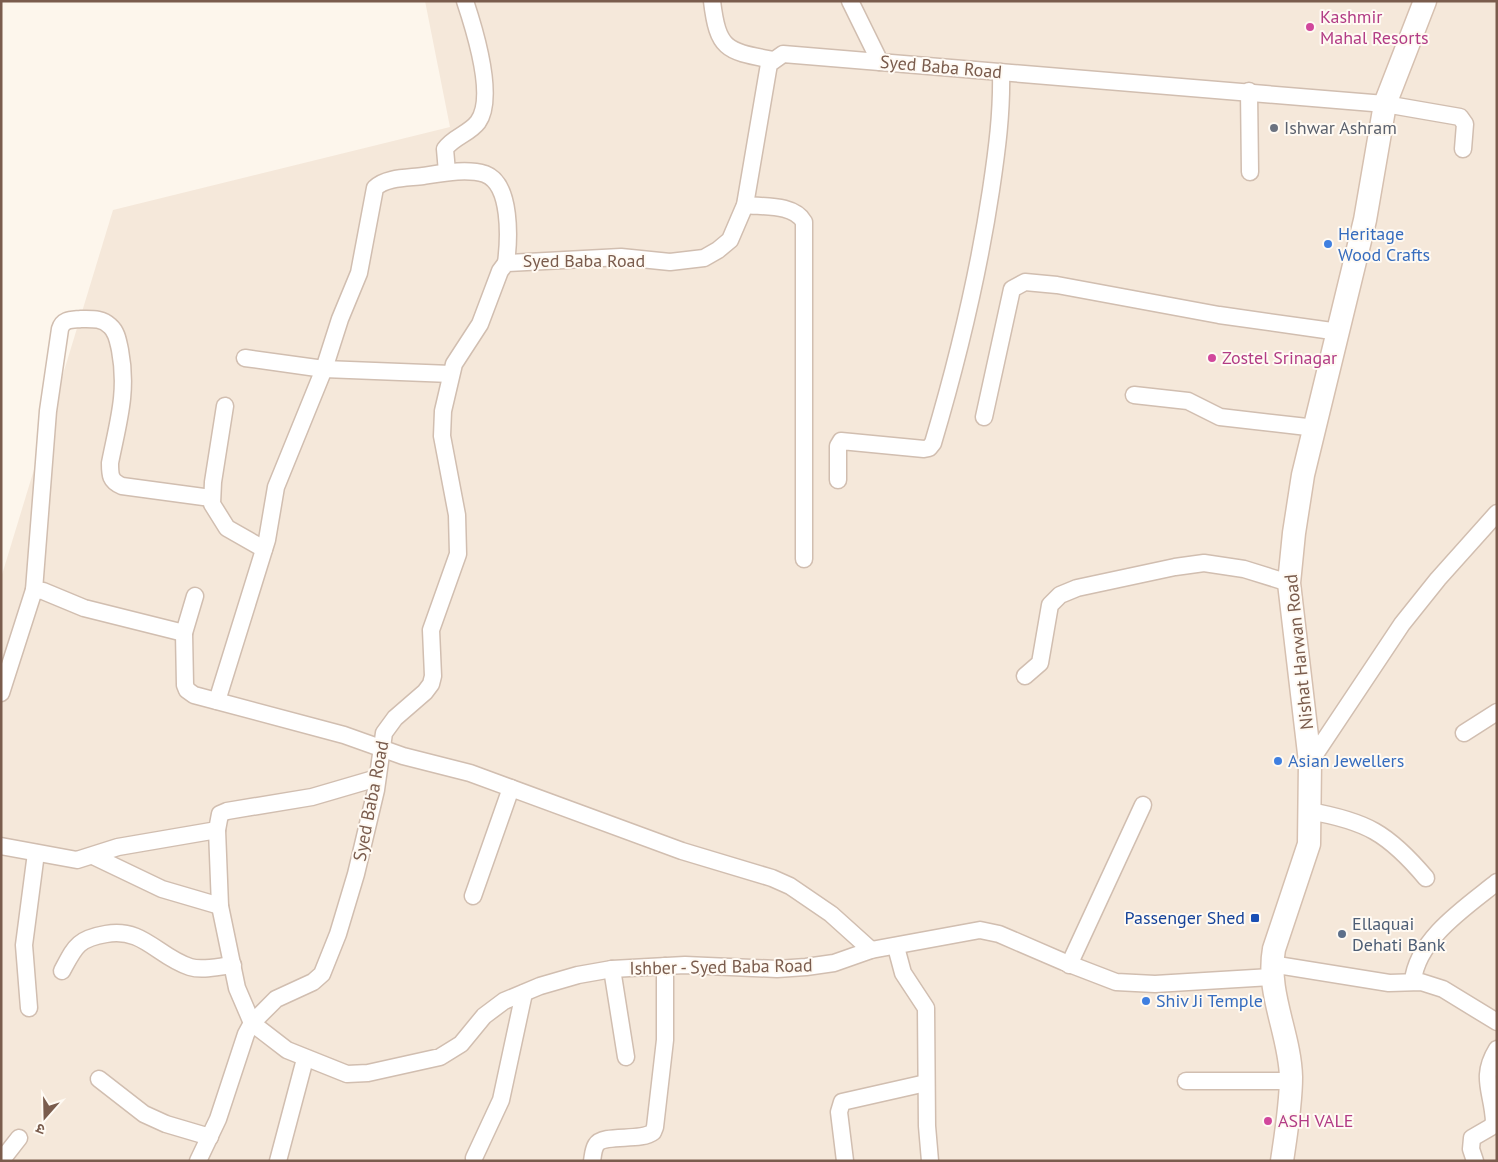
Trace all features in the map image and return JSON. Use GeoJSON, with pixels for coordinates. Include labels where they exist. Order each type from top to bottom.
{"type":"FeatureCollection","features":[{"type":"Feature","properties":{"kind":"main road","name":"Nishat Harwan Road"},"geometry":{"type":"LineString","coordinates":[[1282,1161],[1290,1081],[1284,1034],[1271,970],[1274,949],[1309,844],[1310,762],[1288,583],[1303,476],[1365,220],[1385,104],[1425,1]]}},
{"type":"Feature","properties":{"kind":"street"},"geometry":{"type":"LineString","coordinates":[[447,172],[445,148],[477,124],[484,108],[481,60],[465,1]]}},
{"type":"Feature","properties":{"kind":"street"},"geometry":{"type":"LineString","coordinates":[[712,1],[714,22],[723,43],[739,54],[772,60]]}},
{"type":"Feature","properties":{"kind":"street"},"geometry":{"type":"LineString","coordinates":[[850,1],[880,62]]}},
{"type":"Feature","properties":{"kind":"street","name":"Syed Baba Road"},"geometry":{"type":"LineString","coordinates":[[198,1161],[210,1137],[252,1023],[276,999],[313,982],[322,974],[338,934],[356,874],[378,778],[381,748],[389,724],[431,684],[433,676],[431,630],[458,554],[457,515],[442,424],[451,374],[480,324],[500,271],[506,263],[620,257],[670,262],[704,258],[718,250],[730,240],[745,205],[767,73],[772,60],[783,54],[790,53],[1385,104],[1460,116],[1465,124],[1464,149]]}},
{"type":"Feature","properties":{"kind":"street"},"geometry":{"type":"LineString","coordinates":[[838,480],[838,446],[841,441],[924,449],[929,448],[934,443],[960,353],[985,232],[1002,107],[1001,72]]}},
{"type":"Feature","properties":{"kind":"street"},"geometry":{"type":"LineString","coordinates":[[1249,92],[1250,172]]}},
{"type":"Feature","properties":{"kind":"street"},"geometry":{"type":"LineString","coordinates":[[217,701],[264,550],[276,487],[324,369],[340,319],[359,273],[375,188],[384,181],[447,172],[483,173],[495,181],[500,190],[508,221],[509,236],[506,263]]}},
{"type":"Feature","properties":{"kind":"street"},"geometry":{"type":"LineString","coordinates":[[745,205],[790,210],[798,214],[804,222],[804,559]]}},
{"type":"Feature","properties":{"kind":"street"},"geometry":{"type":"LineString","coordinates":[[984,417],[1012,289],[1025,282],[1073,287],[1219,315],[1339,332]]}},
{"type":"Feature","properties":{"kind":"street"},"geometry":{"type":"LineString","coordinates":[[1,693],[34,590],[48,411],[62,324],[68,320],[97,319],[110,325],[117,336],[124,374],[123,397],[110,463],[112,480],[122,486],[211,498]]}},
{"type":"Feature","properties":{"kind":"street"},"geometry":{"type":"LineString","coordinates":[[245,358],[324,369],[451,374]]}},
{"type":"Feature","properties":{"kind":"street"},"geometry":{"type":"LineString","coordinates":[[1134,395],[1188,401],[1220,417],[1316,428]]}},
{"type":"Feature","properties":{"kind":"street"},"geometry":{"type":"LineString","coordinates":[[225,406],[211,498],[212,504],[227,528],[264,550]]}},
{"type":"Feature","properties":{"kind":"street"},"geometry":{"type":"LineString","coordinates":[[1310,762],[1402,624],[1438,579],[1497,513]]}},
{"type":"Feature","properties":{"kind":"street"},"geometry":{"type":"LineString","coordinates":[[1025,676],[1040,663],[1050,605],[1060,595],[1077,588],[1131,579],[1175,567],[1204,564],[1244,569],[1288,583]]}},
{"type":"Feature","properties":{"kind":"street"},"geometry":{"type":"LineString","coordinates":[[34,590],[43,591],[84,608],[184,633]]}},
{"type":"Feature","properties":{"kind":"street"},"geometry":{"type":"LineString","coordinates":[[195,596],[184,633],[187,690],[194,695],[344,735],[403,756],[470,773],[682,851],[772,878],[796,890],[831,914],[871,950]]}},
{"type":"Feature","properties":{"kind":"street"},"geometry":{"type":"LineString","coordinates":[[1464,733],[1497,712]]}},
{"type":"Feature","properties":{"kind":"street"},"geometry":{"type":"LineString","coordinates":[[252,1023],[242,1004],[220,906],[217,830],[220,814],[227,811],[312,797],[378,778]]}},
{"type":"Feature","properties":{"kind":"street"},"geometry":{"type":"LineString","coordinates":[[473,896],[511,788]]}},
{"type":"Feature","properties":{"kind":"street"},"geometry":{"type":"LineString","coordinates":[[1070,965],[1143,805]]}},
{"type":"Feature","properties":{"kind":"street"},"geometry":{"type":"LineString","coordinates":[[1309,811],[1342,817],[1369,828],[1398,848],[1426,878]]}},
{"type":"Feature","properties":{"kind":"street"},"geometry":{"type":"LineString","coordinates":[[1,846],[76,860],[118,847],[217,830]]}},
{"type":"Feature","properties":{"kind":"street"},"geometry":{"type":"LineString","coordinates":[[29,1008],[24,945],[36,853]]}},
{"type":"Feature","properties":{"kind":"street"},"geometry":{"type":"LineString","coordinates":[[93,856],[162,889],[220,906]]}},
{"type":"Feature","properties":{"kind":"street"},"geometry":{"type":"LineString","coordinates":[[1497,882],[1428,943],[1417,961],[1413,981],[1444,990],[1497,1022]]}},
{"type":"Feature","properties":{"kind":"street","name":"Ishber - Syed Baba Road"},"geometry":{"type":"LineString","coordinates":[[252,1023],[287,1050],[305,1059],[335,1071],[352,1074],[368,1073],[440,1057],[461,1044],[494,1007],[524,993],[578,975],[612,969],[665,966],[806,967],[834,963],[871,950],[896,947],[968,932],[989,931],[1099,976],[1130,984],[1271,970],[1389,983],[1413,981]]}},
{"type":"Feature","properties":{"kind":"street"},"geometry":{"type":"LineString","coordinates":[[62,971],[77,944],[91,936],[116,932],[137,936],[188,966],[233,965]]}},
{"type":"Feature","properties":{"kind":"street"},"geometry":{"type":"LineString","coordinates":[[896,947],[903,973],[926,1008],[927,1126],[930,1161]]}},
{"type":"Feature","properties":{"kind":"street"},"geometry":{"type":"LineString","coordinates":[[592,1161],[595,1147],[601,1141],[644,1136],[653,1132],[655,1127],[665,1040],[665,966]]}},
{"type":"Feature","properties":{"kind":"street"},"geometry":{"type":"LineString","coordinates":[[612,969],[626,1056]]}},
{"type":"Feature","properties":{"kind":"street"},"geometry":{"type":"LineString","coordinates":[[474,1158],[502,1100],[524,993]]}},
{"type":"Feature","properties":{"kind":"street"},"geometry":{"type":"LineString","coordinates":[[1475,1161],[1471,1149],[1472,1138],[1491,1127],[1494,1122],[1487,1072],[1490,1060],[1497,1049]]}},
{"type":"Feature","properties":{"kind":"street"},"geometry":{"type":"LineString","coordinates":[[278,1161],[305,1059]]}},
{"type":"Feature","properties":{"kind":"street"},"geometry":{"type":"LineString","coordinates":[[99,1079],[144,1114],[166,1124],[210,1137]]}},
{"type":"Feature","properties":{"kind":"street"},"geometry":{"type":"LineString","coordinates":[[1186,1081],[1290,1081]]}},
{"type":"Feature","properties":{"kind":"street"},"geometry":{"type":"LineString","coordinates":[[845,1161],[839,1112],[842,1102],[926,1083]]}},
{"type":"Feature","properties":{"kind":"street"},"geometry":{"type":"LineString","coordinates":[[1,1161],[19,1138]]}},
{"type":"Feature","properties":{"kind":"shaded area"},"geometry":{"type":"Polygon","coordinates":[[[425,1],[1497,1],[1497,1161],[1,1161],[1,578],[113,210],[450,127],[425,1]]]}},
{"type":"Feature","properties":{"kind":"place","name":"Kashmir Mahal Resorts"},"geometry":{"type":"Point","coordinates":[1310,27]}},
{"type":"Feature","properties":{"kind":"place","name":"Ishwar Ashram"},"geometry":{"type":"Point","coordinates":[1274,128]}},
{"type":"Feature","properties":{"kind":"place","name":"Heritage Wood Crafts"},"geometry":{"type":"Point","coordinates":[1328,244]}},
{"type":"Feature","properties":{"kind":"place","name":"Zostel Srinagar"},"geometry":{"type":"Point","coordinates":[1212,358]}},
{"type":"Feature","properties":{"kind":"place","name":"Asian Jewellers"},"geometry":{"type":"Point","coordinates":[1278,761]}},
{"type":"Feature","properties":{"kind":"place","name":"Passenger Shed"},"geometry":{"type":"Point","coordinates":[1255,918]}},
{"type":"Feature","properties":{"kind":"place","name":"Ellaquai Dehati Bank"},"geometry":{"type":"Point","coordinates":[1342,934]}},
{"type":"Feature","properties":{"kind":"place","name":"Shiv Ji Temple"},"geometry":{"type":"Point","coordinates":[1146,1001]}},
{"type":"Feature","properties":{"kind":"place","name":"ASH VALE"},"geometry":{"type":"Point","coordinates":[1268,1121]}}]}
